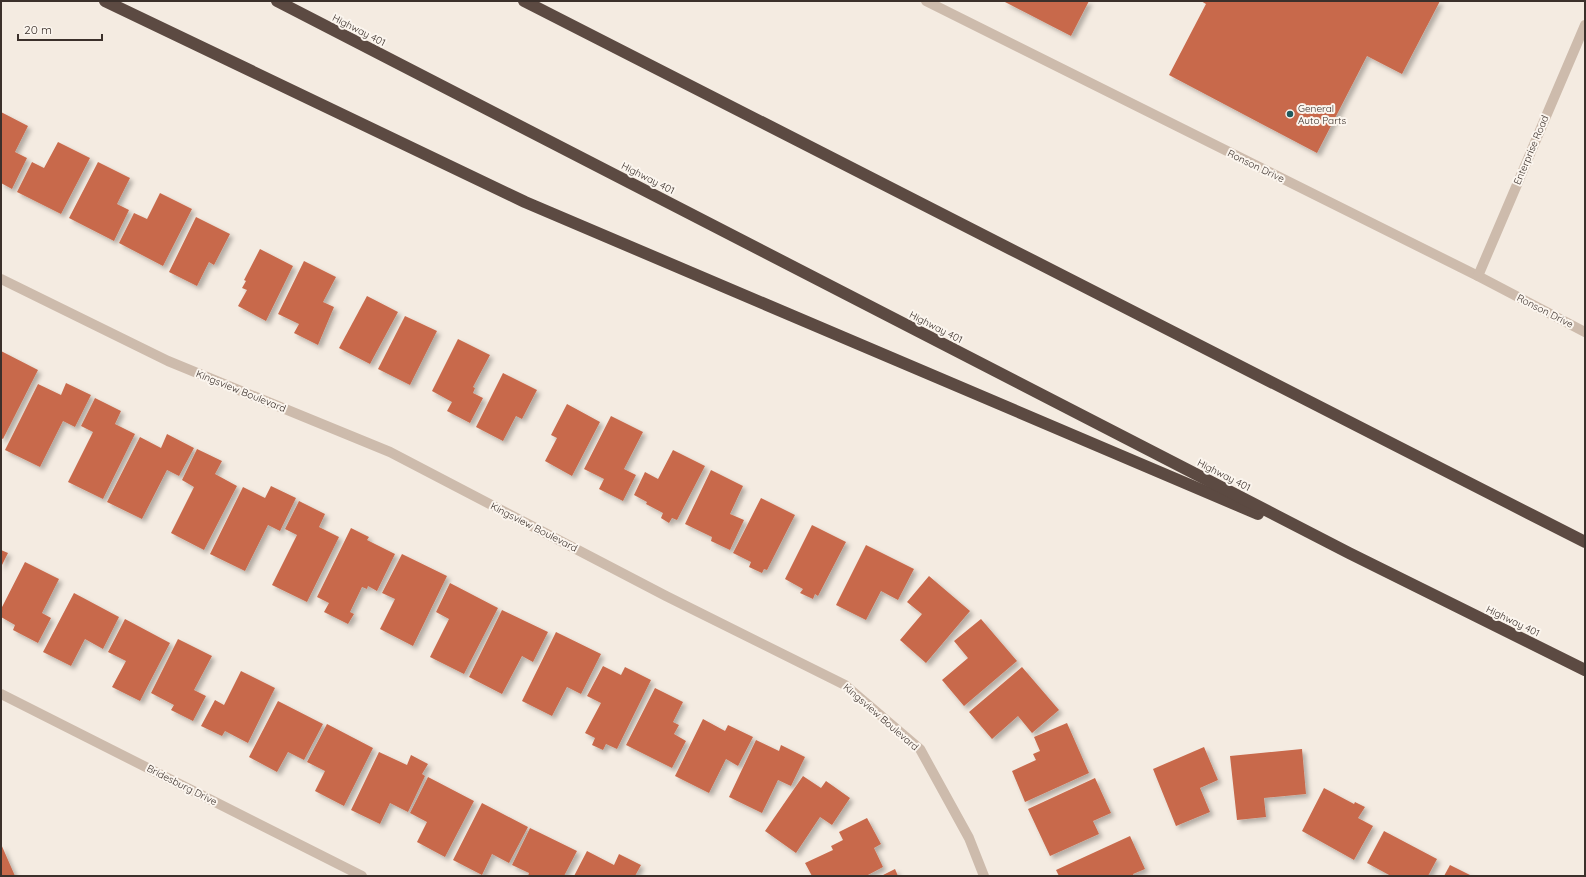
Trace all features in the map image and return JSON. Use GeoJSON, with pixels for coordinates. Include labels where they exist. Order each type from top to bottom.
{"type":"FeatureCollection","features":[{"type":"Feature","properties":{"kind":"highway"},"geometry":{"type":"LineString","coordinates":[[105,1],[525,202],[1349,553]]}},
{"type":"Feature","properties":{"kind":"highway","name":"Highway 401"},"geometry":{"type":"LineString","coordinates":[[277,1],[1349,553],[1585,670]]}},
{"type":"Feature","properties":{"kind":"highway"},"geometry":{"type":"LineString","coordinates":[[524,1],[1585,542]]}},
{"type":"Feature","properties":{"kind":"street","name":"Ronson Drive"},"geometry":{"type":"LineString","coordinates":[[926,1],[1478,276],[1585,332]]}},
{"type":"Feature","properties":{"kind":"street","name":"Enterprise Road"},"geometry":{"type":"LineString","coordinates":[[1478,276],[1585,25]]}},
{"type":"Feature","properties":{"kind":"street","name":"Kingsview Boulevard"},"geometry":{"type":"LineString","coordinates":[[1,279],[168,361],[390,452],[666,596],[845,684],[920,749],[969,838],[984,876]]}},
{"type":"Feature","properties":{"kind":"street","name":"Bridesburg Drive"},"geometry":{"type":"LineString","coordinates":[[1,694],[362,876]]}},
{"type":"Feature","properties":{"kind":"building"},"geometry":{"type":"Polygon","coordinates":[[[1003,1],[1089,1],[1071,36],[1003,1]]]}},
{"type":"Feature","properties":{"kind":"building","name":"General Auto Parts"},"geometry":{"type":"Polygon","coordinates":[[[1201,1],[1440,1],[1402,74],[1367,56],[1317,153],[1169,75],[1206,4],[1201,1]]]}},
{"type":"Feature","properties":{"kind":"building"},"geometry":{"type":"Polygon","coordinates":[[[1,112],[28,126],[15,152],[27,158],[12,189],[1,183],[1,112]]]}},
{"type":"Feature","properties":{"kind":"building"},"geometry":{"type":"Polygon","coordinates":[[[58,142],[90,158],[61,214],[17,192],[32,162],[44,168],[58,142]]]}},
{"type":"Feature","properties":{"kind":"building"},"geometry":{"type":"Polygon","coordinates":[[[98,162],[130,178],[117,204],[129,210],[114,241],[69,218],[98,162]]]}},
{"type":"Feature","properties":{"kind":"building"},"geometry":{"type":"Polygon","coordinates":[[[160,193],[192,209],[163,266],[119,243],[134,213],[147,219],[160,193]]]}},
{"type":"Feature","properties":{"kind":"building"},"geometry":{"type":"Polygon","coordinates":[[[196,217],[230,234],[214,265],[209,262],[197,286],[169,272],[196,217]]]}},
{"type":"Feature","properties":{"kind":"building"},"geometry":{"type":"Polygon","coordinates":[[[260,249],[293,266],[266,321],[238,306],[247,290],[242,288],[246,281],[244,280],[260,249]]]}},
{"type":"Feature","properties":{"kind":"building"},"geometry":{"type":"Polygon","coordinates":[[[304,261],[336,277],[323,302],[334,307],[318,345],[294,333],[299,324],[278,314],[304,261]]]}},
{"type":"Feature","properties":{"kind":"building"},"geometry":{"type":"Polygon","coordinates":[[[367,296],[398,312],[370,364],[339,348],[367,296]]]}},
{"type":"Feature","properties":{"kind":"building"},"geometry":{"type":"Polygon","coordinates":[[[405,316],[437,331],[410,385],[378,369],[405,316]]]}},
{"type":"Feature","properties":{"kind":"building"},"geometry":{"type":"Polygon","coordinates":[[[458,339],[490,355],[473,387],[475,388],[473,393],[483,398],[470,423],[447,411],[452,402],[432,391],[458,339]]]}},
{"type":"Feature","properties":{"kind":"building"},"geometry":{"type":"Polygon","coordinates":[[[1,351],[38,370],[3,439],[1,438],[1,351]]]}},
{"type":"Feature","properties":{"kind":"building"},"geometry":{"type":"Polygon","coordinates":[[[503,373],[537,390],[522,419],[516,416],[503,441],[476,427],[503,373]]]}},
{"type":"Feature","properties":{"kind":"building"},"geometry":{"type":"Polygon","coordinates":[[[66,383],[91,395],[75,427],[63,421],[40,467],[5,450],[38,384],[61,395],[66,383]]]}},
{"type":"Feature","properties":{"kind":"building"},"geometry":{"type":"Polygon","coordinates":[[[95,398],[121,411],[115,424],[135,434],[103,499],[68,482],[93,432],[81,426],[95,398]]]}},
{"type":"Feature","properties":{"kind":"building"},"geometry":{"type":"Polygon","coordinates":[[[567,404],[600,422],[572,476],[545,461],[557,438],[551,435],[567,404]]]}},
{"type":"Feature","properties":{"kind":"building"},"geometry":{"type":"Polygon","coordinates":[[[611,416],[643,432],[624,469],[636,475],[623,501],[599,489],[604,479],[584,469],[611,416]]]}},
{"type":"Feature","properties":{"kind":"building"},"geometry":{"type":"Polygon","coordinates":[[[167,434],[194,448],[179,476],[167,470],[142,519],[107,502],[140,437],[161,448],[167,434]]]}},
{"type":"Feature","properties":{"kind":"building"},"geometry":{"type":"Polygon","coordinates":[[[197,449],[222,461],[215,474],[237,486],[204,550],[171,533],[194,487],[182,480],[197,449]]]}},
{"type":"Feature","properties":{"kind":"building"},"geometry":{"type":"Polygon","coordinates":[[[673,450],[705,466],[677,520],[672,518],[669,523],[661,518],[663,513],[646,504],[647,502],[634,495],[645,472],[658,479],[673,450]]]}},
{"type":"Feature","properties":{"kind":"building"},"geometry":{"type":"Polygon","coordinates":[[[711,470],[743,486],[730,514],[744,520],[730,550],[711,541],[712,537],[685,524],[711,470]]]}},
{"type":"Feature","properties":{"kind":"building"},"geometry":{"type":"Polygon","coordinates":[[[271,486],[296,498],[280,531],[268,525],[245,571],[210,554],[243,487],[265,498],[271,486]]]}},
{"type":"Feature","properties":{"kind":"building"},"geometry":{"type":"Polygon","coordinates":[[[761,498],[795,515],[767,570],[764,569],[762,573],[749,567],[751,562],[733,553],[761,498]]]}},
{"type":"Feature","properties":{"kind":"building"},"geometry":{"type":"Polygon","coordinates":[[[299,501],[325,514],[319,527],[339,537],[307,602],[272,585],[297,535],[285,529],[299,501]]]}},
{"type":"Feature","properties":{"kind":"building"},"geometry":{"type":"Polygon","coordinates":[[[812,525],[846,542],[818,596],[815,594],[813,599],[800,593],[803,589],[785,579],[812,525]]]}},
{"type":"Feature","properties":{"kind":"building"},"geometry":{"type":"Polygon","coordinates":[[[351,528],[369,537],[367,540],[395,554],[377,591],[368,586],[367,589],[362,587],[350,612],[354,614],[348,624],[324,612],[329,603],[317,597],[351,528]]]}},
{"type":"Feature","properties":{"kind":"building"},"geometry":{"type":"Polygon","coordinates":[[[866,545],[914,569],[898,600],[881,591],[866,620],[836,605],[866,545]]]}},
{"type":"Feature","properties":{"kind":"building"},"geometry":{"type":"Polygon","coordinates":[[[1,550],[8,553],[1,567],[1,550]]]}},
{"type":"Feature","properties":{"kind":"building"},"geometry":{"type":"Polygon","coordinates":[[[402,554],[447,576],[413,646],[380,629],[395,599],[382,593],[402,554]]]}},
{"type":"Feature","properties":{"kind":"building"},"geometry":{"type":"Polygon","coordinates":[[[25,562],[59,579],[42,613],[51,618],[38,643],[13,630],[15,625],[1,617],[1,609],[25,562]]]}},
{"type":"Feature","properties":{"kind":"building"},"geometry":{"type":"Polygon","coordinates":[[[929,576],[970,611],[926,663],[900,640],[922,614],[907,602],[929,576]]]}},
{"type":"Feature","properties":{"kind":"building"},"geometry":{"type":"Polygon","coordinates":[[[450,583],[498,608],[464,674],[430,657],[449,619],[436,612],[450,583]]]}},
{"type":"Feature","properties":{"kind":"building"},"geometry":{"type":"Polygon","coordinates":[[[74,593],[119,617],[103,649],[85,639],[71,666],[43,652],[74,593]]]}},
{"type":"Feature","properties":{"kind":"building"},"geometry":{"type":"Polygon","coordinates":[[[502,610],[548,632],[533,662],[522,656],[502,694],[469,677],[502,610]]]}},
{"type":"Feature","properties":{"kind":"building"},"geometry":{"type":"Polygon","coordinates":[[[125,619],[170,643],[140,701],[112,687],[126,661],[108,652],[125,619]]]}},
{"type":"Feature","properties":{"kind":"building"},"geometry":{"type":"Polygon","coordinates":[[[981,619],[1017,661],[964,706],[942,680],[968,658],[954,641],[981,619]]]}},
{"type":"Feature","properties":{"kind":"building"},"geometry":{"type":"Polygon","coordinates":[[[556,632],[601,654],[581,694],[567,687],[552,716],[522,701],[556,632]]]}},
{"type":"Feature","properties":{"kind":"building"},"geometry":{"type":"Polygon","coordinates":[[[178,639],[212,656],[194,690],[206,696],[193,721],[171,710],[174,705],[151,693],[178,639]]]}},
{"type":"Feature","properties":{"kind":"building"},"geometry":{"type":"Polygon","coordinates":[[[603,666],[621,675],[625,667],[651,680],[617,749],[606,744],[603,750],[592,745],[595,738],[585,733],[601,703],[587,696],[603,666]]]}},
{"type":"Feature","properties":{"kind":"building"},"geometry":{"type":"Polygon","coordinates":[[[1022,667],[1059,710],[1032,733],[1018,716],[992,739],[969,712],[1022,667]]]}},
{"type":"Feature","properties":{"kind":"building"},"geometry":{"type":"Polygon","coordinates":[[[241,671],[275,688],[248,743],[225,731],[222,736],[201,726],[215,700],[224,705],[241,671]]]}},
{"type":"Feature","properties":{"kind":"building"},"geometry":{"type":"Polygon","coordinates":[[[655,688],[683,702],[673,722],[679,725],[674,734],[686,741],[672,768],[626,745],[655,688]]]}},
{"type":"Feature","properties":{"kind":"building"},"geometry":{"type":"Polygon","coordinates":[[[278,701],[323,724],[304,760],[288,752],[277,772],[249,757],[278,701]]]}},
{"type":"Feature","properties":{"kind":"building"},"geometry":{"type":"Polygon","coordinates":[[[703,719],[725,731],[728,725],[753,737],[738,766],[726,759],[709,793],[675,776],[703,719]]]}},
{"type":"Feature","properties":{"kind":"building"},"geometry":{"type":"Polygon","coordinates":[[[1067,723],[1089,773],[1025,802],[1012,771],[1036,760],[1033,754],[1040,751],[1034,737],[1067,723]]]}},
{"type":"Feature","properties":{"kind":"building"},"geometry":{"type":"Polygon","coordinates":[[[327,724],[373,748],[344,806],[315,791],[325,771],[307,762],[327,724]]]}},
{"type":"Feature","properties":{"kind":"building"},"geometry":{"type":"Polygon","coordinates":[[[756,740],[779,751],[781,745],[805,757],[791,786],[778,780],[762,813],[729,797],[756,740]]]}},
{"type":"Feature","properties":{"kind":"building"},"geometry":{"type":"Polygon","coordinates":[[[1204,747],[1218,780],[1200,788],[1210,812],[1176,826],[1153,769],[1204,747]]]}},
{"type":"Feature","properties":{"kind":"building"},"geometry":{"type":"Polygon","coordinates":[[[1302,749],[1306,794],[1264,798],[1266,817],[1237,820],[1230,756],[1302,749]]]}},
{"type":"Feature","properties":{"kind":"building"},"geometry":{"type":"Polygon","coordinates":[[[379,752],[407,765],[411,755],[428,764],[422,774],[425,776],[408,812],[390,803],[380,824],[351,810],[379,752]]]}},
{"type":"Feature","properties":{"kind":"building"},"geometry":{"type":"Polygon","coordinates":[[[803,776],[821,788],[826,781],[850,798],[832,825],[820,817],[796,853],[765,831],[803,776]]]}},
{"type":"Feature","properties":{"kind":"building"},"geometry":{"type":"Polygon","coordinates":[[[428,777],[474,801],[445,857],[417,842],[427,822],[410,813],[428,777]]]}},
{"type":"Feature","properties":{"kind":"building"},"geometry":{"type":"Polygon","coordinates":[[[1095,778],[1111,813],[1093,821],[1099,834],[1050,856],[1028,809],[1095,778]]]}},
{"type":"Feature","properties":{"kind":"building"},"geometry":{"type":"Polygon","coordinates":[[[1324,788],[1354,804],[1355,802],[1365,807],[1358,818],[1373,826],[1354,860],[1302,831],[1324,788]]]}},
{"type":"Feature","properties":{"kind":"building"},"geometry":{"type":"Polygon","coordinates":[[[482,803],[528,827],[509,863],[492,854],[482,875],[453,860],[482,803]]]}},
{"type":"Feature","properties":{"kind":"building"},"geometry":{"type":"Polygon","coordinates":[[[867,818],[881,844],[874,848],[883,867],[866,876],[812,876],[805,863],[833,850],[831,846],[843,840],[839,832],[867,818]]]}},
{"type":"Feature","properties":{"kind":"building"},"geometry":{"type":"Polygon","coordinates":[[[530,828],[577,851],[564,876],[528,876],[529,873],[512,865],[530,828]]]}},
{"type":"Feature","properties":{"kind":"building"},"geometry":{"type":"Polygon","coordinates":[[[1384,831],[1437,859],[1428,876],[1391,876],[1367,863],[1384,831]]]}},
{"type":"Feature","properties":{"kind":"building"},"geometry":{"type":"Polygon","coordinates":[[[1130,836],[1145,869],[1133,874],[1134,876],[1059,876],[1056,870],[1130,836]]]}},
{"type":"Feature","properties":{"kind":"building"},"geometry":{"type":"Polygon","coordinates":[[[1,844],[15,876],[1,876],[1,844]]]}},
{"type":"Feature","properties":{"kind":"building"},"geometry":{"type":"Polygon","coordinates":[[[587,851],[614,865],[619,854],[641,865],[635,876],[574,876],[587,851]]]}},
{"type":"Feature","properties":{"kind":"building"},"geometry":{"type":"Polygon","coordinates":[[[1450,865],[1472,876],[1444,876],[1450,865]]]}},
{"type":"Feature","properties":{"kind":"building"},"geometry":{"type":"Polygon","coordinates":[[[895,869],[898,876],[881,876],[895,869]]]}},
{"type":"Feature","properties":{"kind":"place","name":"General Auto Parts"},"geometry":{"type":"Point","coordinates":[1290,114]}}]}
